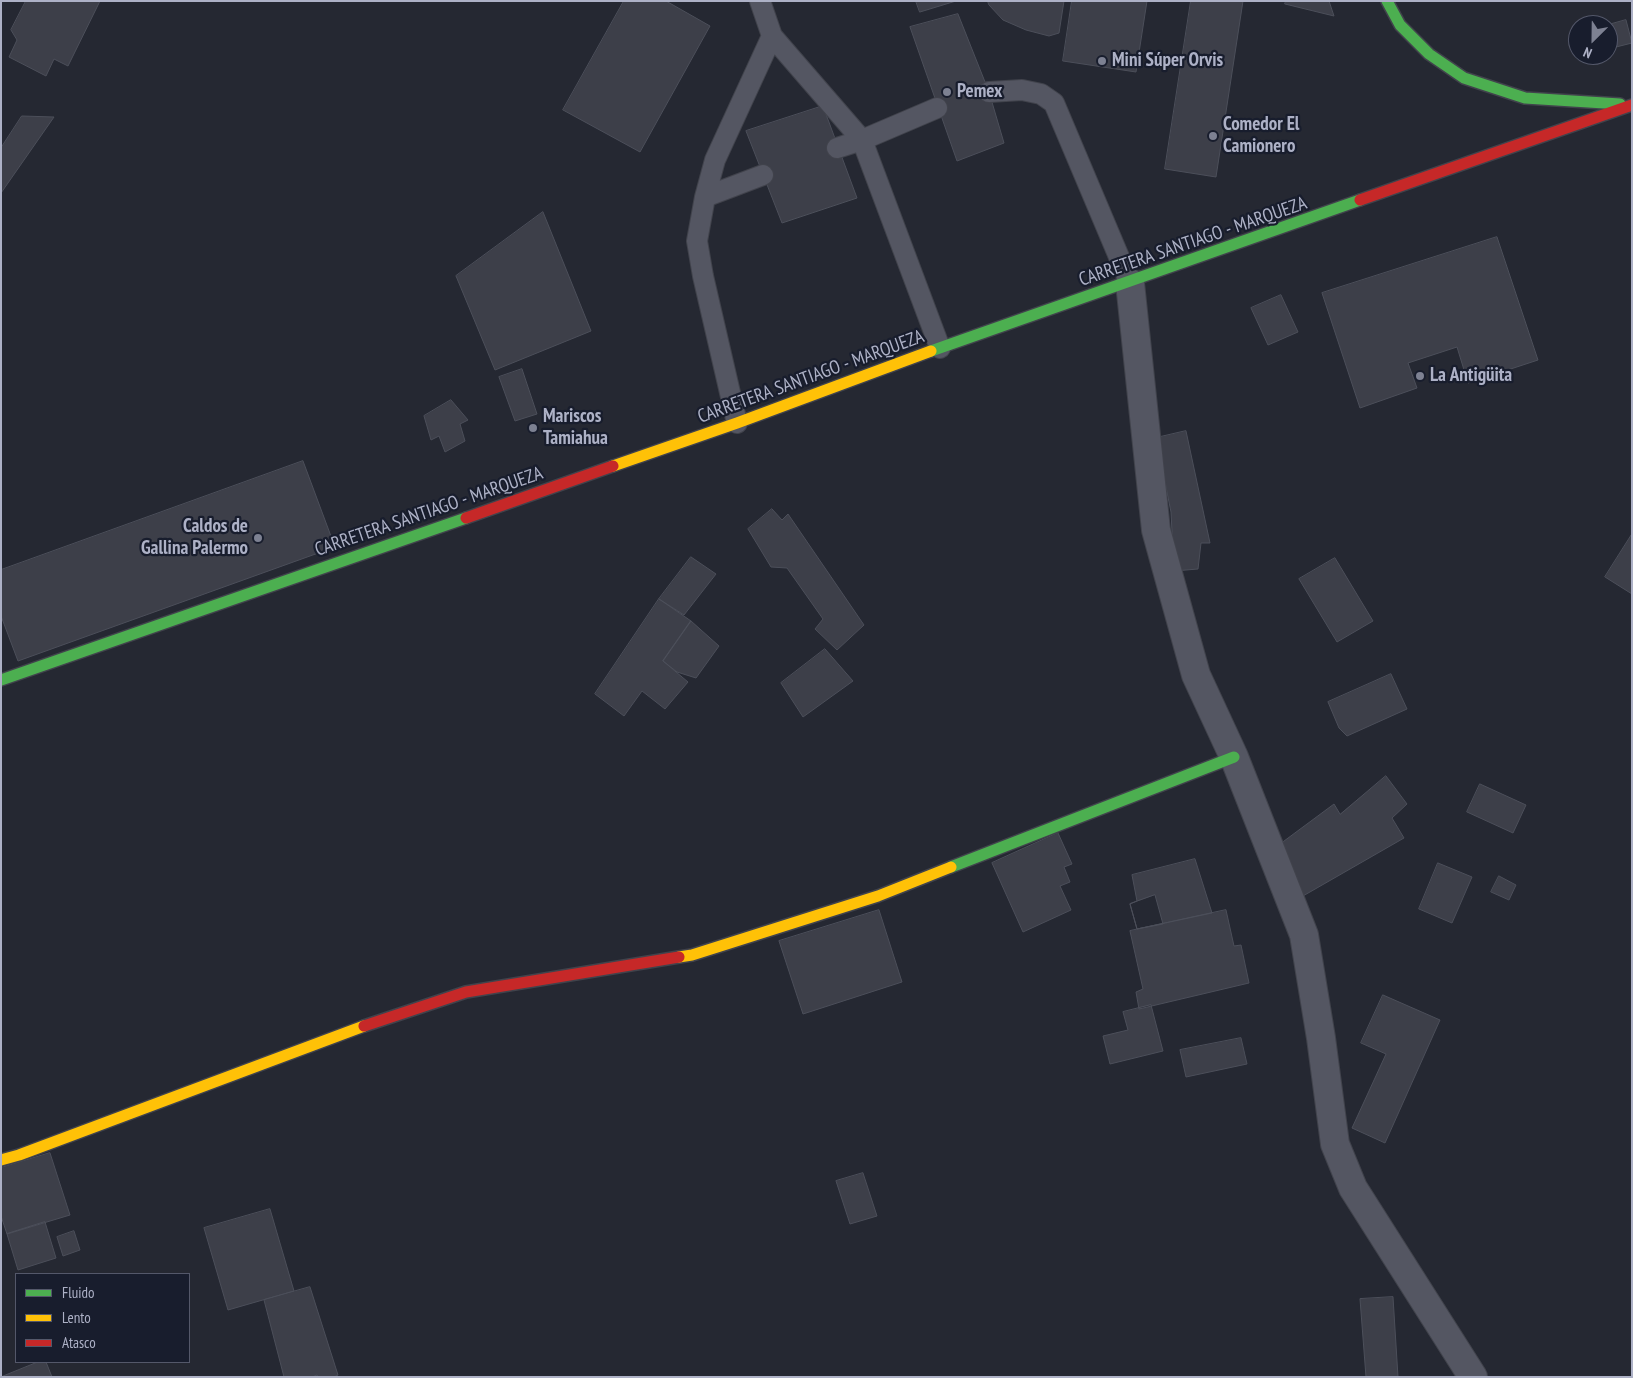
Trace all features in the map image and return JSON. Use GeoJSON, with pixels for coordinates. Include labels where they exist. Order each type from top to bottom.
{"type":"FeatureCollection","features":[{"type":"Feature","properties":{"kind":"main road"},"geometry":{"type":"LineString","coordinates":[[1387,1],[1400,25],[1429,54],[1464,78],[1524,98],[1632,105]]}},
{"type":"Feature","properties":{"kind":"main road","name":"CARRETERA SANTIAGO - MARQUEZA"},"geometry":{"type":"LineString","coordinates":[[1,680],[737,423],[940,348],[1130,283],[1632,105]]}},
{"type":"Feature","properties":{"kind":"main road"},"geometry":{"type":"LineString","coordinates":[[1,1160],[28,1152],[368,1024],[466,992],[692,955],[878,896],[1234,757]]}},
{"type":"Feature","properties":{"kind":"street"},"geometry":{"type":"LineString","coordinates":[[1130,283],[1156,530],[1196,676],[1234,757],[1304,935],[1321,1038],[1335,1144],[1353,1188],[1473,1377]]}},
{"type":"Feature","properties":{"kind":"lane"},"geometry":{"type":"LineString","coordinates":[[760,1],[772,36],[862,140],[940,348]]}},
{"type":"Feature","properties":{"kind":"lane"},"geometry":{"type":"LineString","coordinates":[[737,423],[703,276],[697,240],[705,196],[715,160],[772,36]]}},
{"type":"Feature","properties":{"kind":"lane"},"geometry":{"type":"LineString","coordinates":[[988,92],[1022,90],[1041,94],[1054,103],[1130,283]]}},
{"type":"Feature","properties":{"kind":"lane"},"geometry":{"type":"LineString","coordinates":[[837,148],[862,140],[938,108]]}},
{"type":"Feature","properties":{"kind":"lane"},"geometry":{"type":"LineString","coordinates":[[705,196],[763,174]]}},
{"type":"Feature","properties":{"kind":"building"},"geometry":{"type":"Polygon","coordinates":[[[26,1],[100,1],[68,66],[54,59],[46,76],[9,57],[17,40],[11,30],[26,1]]]}},
{"type":"Feature","properties":{"kind":"building"},"geometry":{"type":"Polygon","coordinates":[[[624,1],[666,1],[710,26],[640,152],[563,110],[624,1]]]}},
{"type":"Feature","properties":{"kind":"building"},"geometry":{"type":"Polygon","coordinates":[[[916,1],[956,1],[920,12],[916,1]]]}},
{"type":"Feature","properties":{"kind":"building"},"geometry":{"type":"Polygon","coordinates":[[[988,1],[1064,1],[1059,33],[1049,36],[1026,30],[1003,20],[989,5],[988,1]]]}},
{"type":"Feature","properties":{"kind":"building"},"geometry":{"type":"Polygon","coordinates":[[[1072,1],[1147,1],[1136,72],[1063,61],[1072,1]]]}},
{"type":"Feature","properties":{"kind":"building"},"geometry":{"type":"Polygon","coordinates":[[[1191,1],[1243,1],[1216,177],[1165,169],[1191,1]]]}},
{"type":"Feature","properties":{"kind":"building"},"geometry":{"type":"Polygon","coordinates":[[[1286,1],[1329,1],[1334,16],[1285,4],[1286,1]]]}},
{"type":"Feature","properties":{"kind":"building"},"geometry":{"type":"Polygon","coordinates":[[[958,14],[989,92],[1004,143],[957,161],[910,27],[958,14]]]}},
{"type":"Feature","properties":{"kind":"building"},"geometry":{"type":"Polygon","coordinates":[[[1626,20],[1632,43],[1618,46],[1618,22],[1626,20]]]}},
{"type":"Feature","properties":{"kind":"building"},"geometry":{"type":"Polygon","coordinates":[[[823,106],[857,198],[782,223],[746,131],[823,106]]]}},
{"type":"Feature","properties":{"kind":"building"},"geometry":{"type":"Polygon","coordinates":[[[22,116],[54,117],[1,193],[1,148],[22,116]]]}},
{"type":"Feature","properties":{"kind":"building"},"geometry":{"type":"Polygon","coordinates":[[[543,212],[591,331],[495,370],[456,276],[543,212]]]}},
{"type":"Feature","properties":{"kind":"building"},"geometry":{"type":"Polygon","coordinates":[[[1497,237],[1538,360],[1468,383],[1457,347],[1408,363],[1417,388],[1360,408],[1322,293],[1497,237]]]}},
{"type":"Feature","properties":{"kind":"building"},"geometry":{"type":"Polygon","coordinates":[[[1281,295],[1298,332],[1268,345],[1251,308],[1281,295]]]}},
{"type":"Feature","properties":{"kind":"building"},"geometry":{"type":"Polygon","coordinates":[[[522,369],[537,414],[515,421],[499,377],[522,369]]]}},
{"type":"Feature","properties":{"kind":"building"},"geometry":{"type":"Polygon","coordinates":[[[451,400],[468,420],[460,424],[465,441],[445,452],[439,436],[431,440],[424,416],[451,400]]]}},
{"type":"Feature","properties":{"kind":"building"},"geometry":{"type":"Polygon","coordinates":[[[1186,431],[1210,543],[1201,543],[1198,569],[1174,571],[1171,512],[1156,438],[1186,431]]]}},
{"type":"Feature","properties":{"kind":"building"},"geometry":{"type":"Polygon","coordinates":[[[303,461],[335,547],[18,661],[1,616],[1,570],[303,461]]]}},
{"type":"Feature","properties":{"kind":"building"},"geometry":{"type":"Polygon","coordinates":[[[772,509],[782,520],[788,514],[864,625],[837,650],[815,629],[823,619],[787,568],[771,567],[748,529],[772,509]]]}},
{"type":"Feature","properties":{"kind":"building"},"geometry":{"type":"Polygon","coordinates":[[[1632,534],[1632,594],[1605,577],[1632,534]]]}},
{"type":"Feature","properties":{"kind":"building"},"geometry":{"type":"Polygon","coordinates":[[[691,557],[716,574],[684,615],[659,599],[691,557]]]}},
{"type":"Feature","properties":{"kind":"building"},"geometry":{"type":"Polygon","coordinates":[[[1335,558],[1373,621],[1337,642],[1299,579],[1335,558]]]}},
{"type":"Feature","properties":{"kind":"building"},"geometry":{"type":"Polygon","coordinates":[[[659,599],[691,621],[663,661],[688,682],[665,709],[642,691],[624,716],[595,694],[659,599]]]}},
{"type":"Feature","properties":{"kind":"building"},"geometry":{"type":"Polygon","coordinates":[[[691,621],[719,646],[696,678],[677,672],[663,661],[691,621]]]}},
{"type":"Feature","properties":{"kind":"building"},"geometry":{"type":"Polygon","coordinates":[[[825,649],[853,681],[803,717],[781,683],[825,649]]]}},
{"type":"Feature","properties":{"kind":"building"},"geometry":{"type":"Polygon","coordinates":[[[1391,674],[1407,709],[1347,736],[1339,728],[1328,702],[1391,674]]]}},
{"type":"Feature","properties":{"kind":"building"},"geometry":{"type":"Polygon","coordinates":[[[1386,776],[1407,804],[1392,818],[1404,838],[1296,900],[1280,844],[1334,804],[1340,814],[1386,776]]]}},
{"type":"Feature","properties":{"kind":"building"},"geometry":{"type":"Polygon","coordinates":[[[1480,784],[1526,805],[1513,833],[1467,812],[1480,784]]]}},
{"type":"Feature","properties":{"kind":"building"},"geometry":{"type":"Polygon","coordinates":[[[1058,833],[1072,864],[1064,867],[1070,882],[1060,886],[1071,910],[1023,932],[992,863],[1058,833]]]}},
{"type":"Feature","properties":{"kind":"building"},"geometry":{"type":"Polygon","coordinates":[[[1195,859],[1212,913],[1137,929],[1130,904],[1137,901],[1132,875],[1195,859]]]}},
{"type":"Feature","properties":{"kind":"building"},"geometry":{"type":"Polygon","coordinates":[[[1438,863],[1472,877],[1452,923],[1419,909],[1438,863]]]}},
{"type":"Feature","properties":{"kind":"building"},"geometry":{"type":"Polygon","coordinates":[[[1499,876],[1516,885],[1509,900],[1491,892],[1499,876]]]}},
{"type":"Feature","properties":{"kind":"building"},"geometry":{"type":"Polygon","coordinates":[[[1155,895],[1163,924],[1137,929],[1130,904],[1155,895]]]}},
{"type":"Feature","properties":{"kind":"building"},"geometry":{"type":"Polygon","coordinates":[[[879,910],[902,982],[803,1014],[779,941],[879,910]]]}},
{"type":"Feature","properties":{"kind":"building"},"geometry":{"type":"Polygon","coordinates":[[[1226,910],[1234,946],[1241,945],[1249,983],[1139,1009],[1136,992],[1143,989],[1130,931],[1226,910]]]}},
{"type":"Feature","properties":{"kind":"building"},"geometry":{"type":"Polygon","coordinates":[[[1383,995],[1440,1020],[1385,1143],[1352,1128],[1386,1054],[1361,1043],[1383,995]]]}},
{"type":"Feature","properties":{"kind":"building"},"geometry":{"type":"Polygon","coordinates":[[[1151,1005],[1163,1051],[1110,1064],[1103,1036],[1128,1030],[1123,1012],[1151,1005]]]}},
{"type":"Feature","properties":{"kind":"building"},"geometry":{"type":"Polygon","coordinates":[[[1241,1038],[1247,1064],[1186,1077],[1180,1050],[1241,1038]]]}},
{"type":"Feature","properties":{"kind":"building"},"geometry":{"type":"Polygon","coordinates":[[[50,1153],[70,1215],[7,1234],[1,1216],[1,1168],[50,1153]]]}},
{"type":"Feature","properties":{"kind":"building"},"geometry":{"type":"Polygon","coordinates":[[[863,1173],[877,1216],[850,1224],[836,1181],[863,1173]]]}},
{"type":"Feature","properties":{"kind":"building"},"geometry":{"type":"Polygon","coordinates":[[[270,1209],[294,1291],[228,1310],[204,1228],[270,1209]]]}},
{"type":"Feature","properties":{"kind":"building"},"geometry":{"type":"Polygon","coordinates":[[[45,1222],[56,1258],[18,1270],[7,1234],[45,1222]]]}},
{"type":"Feature","properties":{"kind":"building"},"geometry":{"type":"Polygon","coordinates":[[[74,1231],[80,1250],[63,1256],[57,1237],[74,1231]]]}},
{"type":"Feature","properties":{"kind":"building"},"geometry":{"type":"Polygon","coordinates":[[[310,1287],[338,1375],[334,1377],[318,1377],[317,1375],[312,1377],[284,1377],[264,1300],[310,1287]]]}},
{"type":"Feature","properties":{"kind":"building"},"geometry":{"type":"Polygon","coordinates":[[[1393,1297],[1398,1377],[1366,1377],[1360,1299],[1393,1297]]]}},
{"type":"Feature","properties":{"kind":"building"},"geometry":{"type":"Polygon","coordinates":[[[36,1363],[46,1363],[52,1377],[1,1377],[36,1363]]]}},
{"type":"Feature","properties":{"kind":"traffic: fast"},"geometry":{"type":"LineString","coordinates":[[1387,1],[1400,25],[1429,54],[1464,78],[1525,98],[1620,104]]}},
{"type":"Feature","properties":{"kind":"traffic: fast"},"geometry":{"type":"LineString","coordinates":[[931,351],[1360,200]]}},
{"type":"Feature","properties":{"kind":"traffic: fast"},"geometry":{"type":"LineString","coordinates":[[1,680],[466,518]]}},
{"type":"Feature","properties":{"kind":"traffic: fast"},"geometry":{"type":"LineString","coordinates":[[951,867],[1234,757]]}},
{"type":"Feature","properties":{"kind":"traffic: slow"},"geometry":{"type":"LineString","coordinates":[[613,466],[737,423],[931,351]]}},
{"type":"Feature","properties":{"kind":"traffic: slow"},"geometry":{"type":"LineString","coordinates":[[679,957],[692,955],[878,896],[951,867]]}},
{"type":"Feature","properties":{"kind":"traffic: slow"},"geometry":{"type":"LineString","coordinates":[[1,1160],[19,1155],[364,1026]]}},
{"type":"Feature","properties":{"kind":"traffic: jam"},"geometry":{"type":"LineString","coordinates":[[1360,200],[1632,105]]}},
{"type":"Feature","properties":{"kind":"traffic: jam"},"geometry":{"type":"LineString","coordinates":[[466,518],[613,466]]}},
{"type":"Feature","properties":{"kind":"traffic: jam"},"geometry":{"type":"LineString","coordinates":[[364,1026],[466,992],[679,957]]}},
{"type":"Feature","properties":{"kind":"place","name":"Mini Súper Orvis"},"geometry":{"type":"Point","coordinates":[1102,61]}},
{"type":"Feature","properties":{"kind":"place","name":"Pemex"},"geometry":{"type":"Point","coordinates":[947,92]}},
{"type":"Feature","properties":{"kind":"place","name":"Comedor El Camionero"},"geometry":{"type":"Point","coordinates":[1213,136]}},
{"type":"Feature","properties":{"kind":"place","name":"La Antigüita"},"geometry":{"type":"Point","coordinates":[1420,376]}},
{"type":"Feature","properties":{"kind":"place","name":"Mariscos Tamiahua"},"geometry":{"type":"Point","coordinates":[533,428]}},
{"type":"Feature","properties":{"kind":"place","name":"Caldos de Gallina Palermo"},"geometry":{"type":"Point","coordinates":[258,538]}}]}
